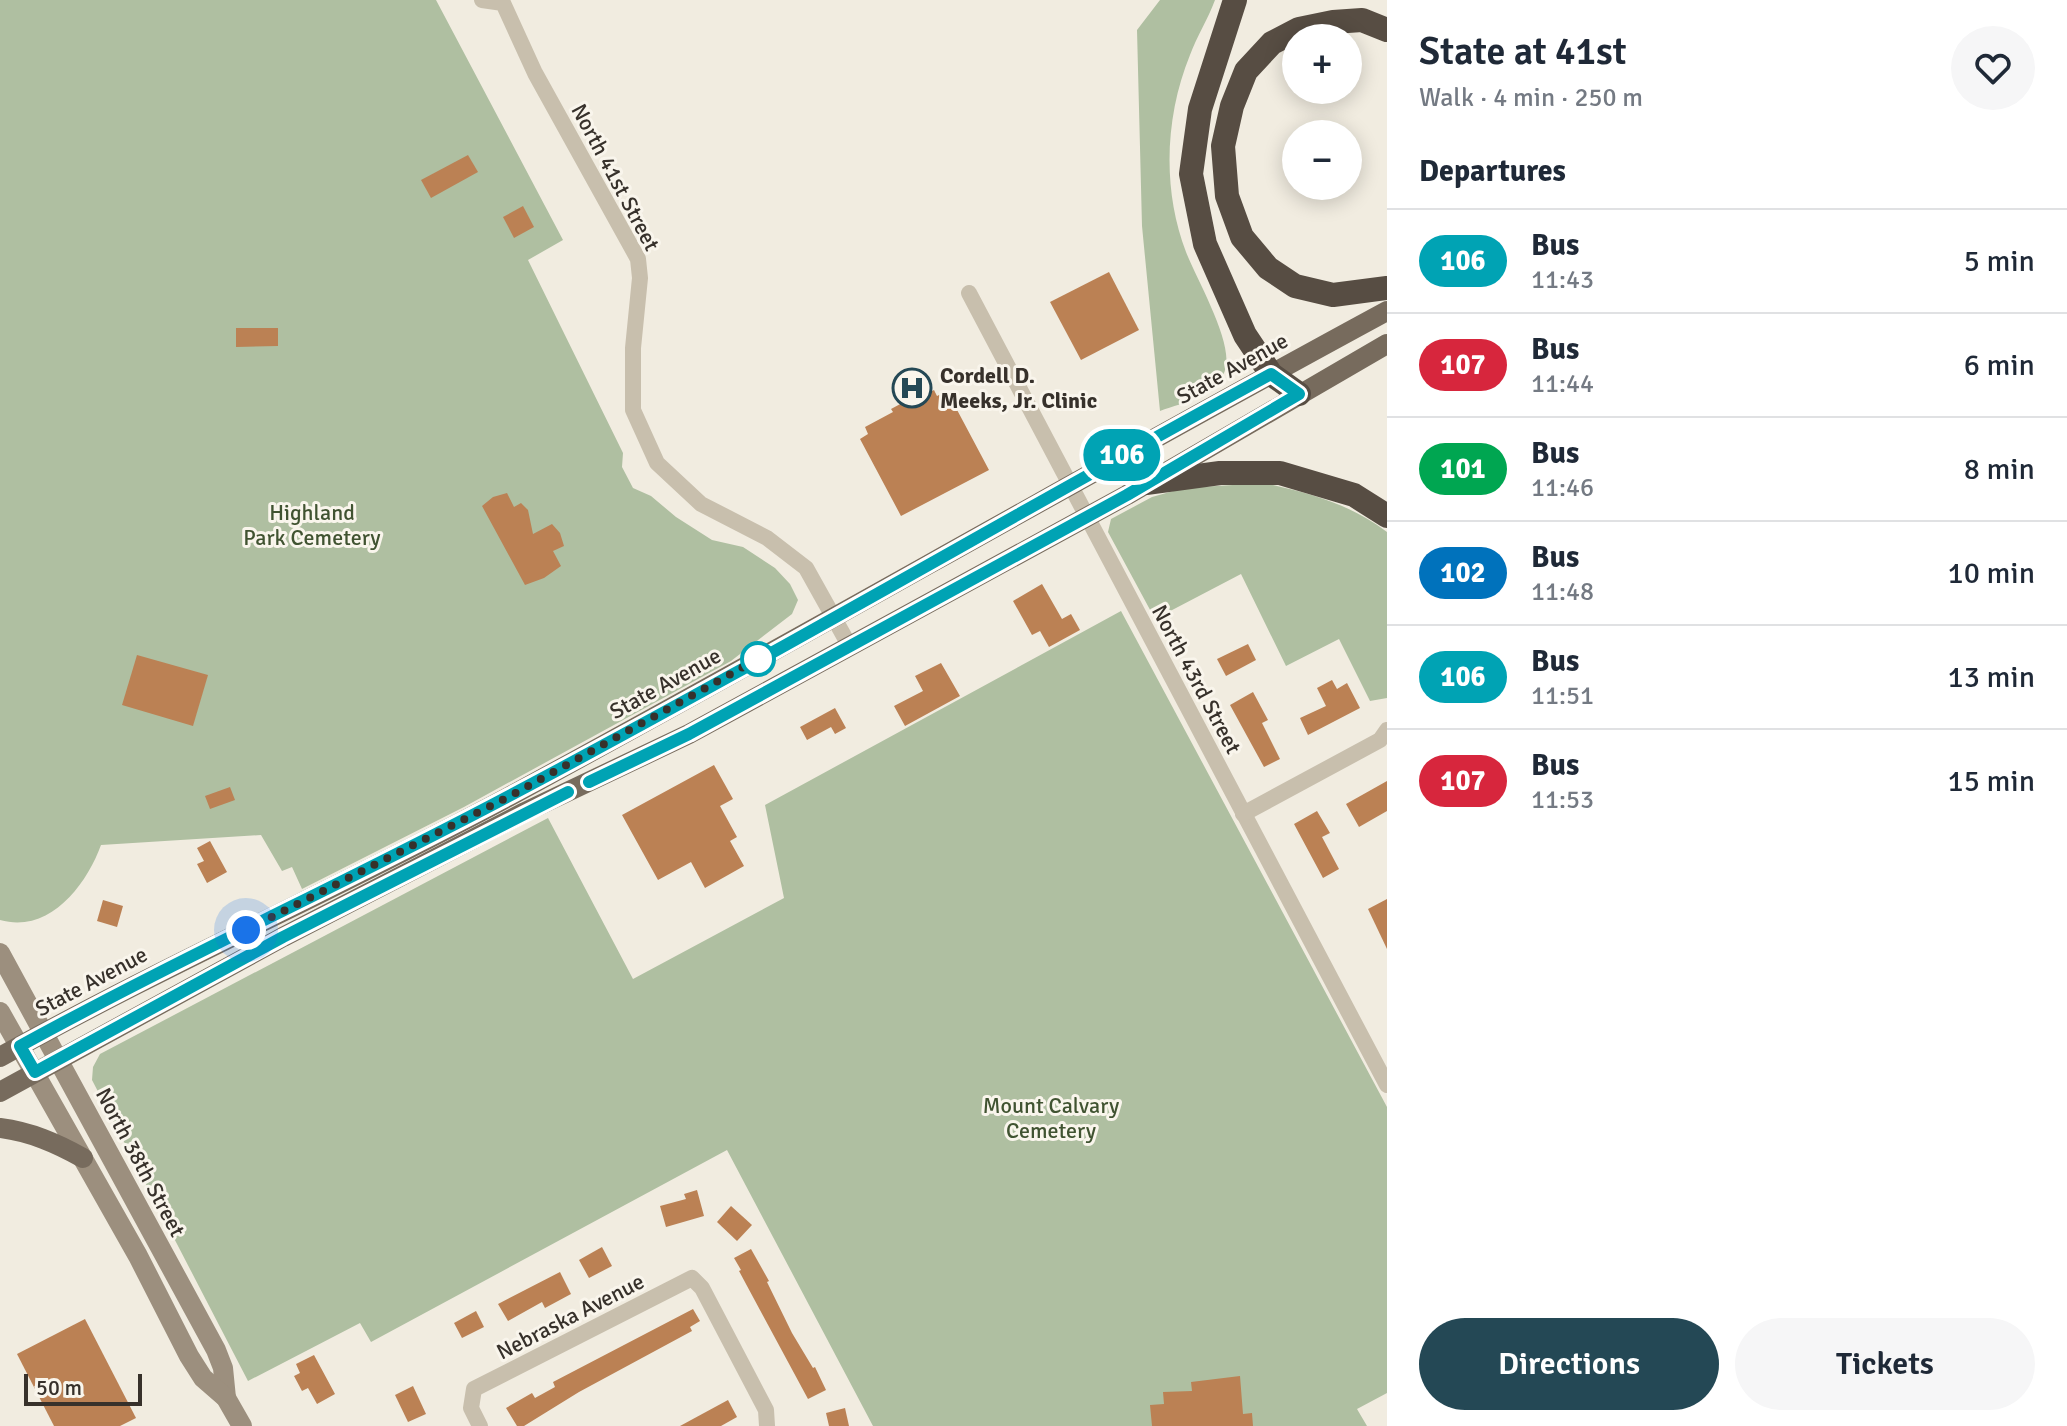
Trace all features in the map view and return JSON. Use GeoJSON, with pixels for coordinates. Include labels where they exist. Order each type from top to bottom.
{"type":"FeatureCollection","features":[{"type":"Feature","properties":{"kind":"highway"},"geometry":{"type":"LineString","coordinates":[[1235,0],[1200,109],[1191,174],[1205,244],[1245,335],[1271,374],[1299,394]]}},
{"type":"Feature","properties":{"kind":"highway"},"geometry":{"type":"LineString","coordinates":[[1387,30],[1362,20],[1333,22],[1299,29],[1272,43],[1246,71],[1232,106],[1223,146],[1227,196],[1242,237],[1268,268],[1295,286],[1333,295],[1387,288]]}},
{"type":"Feature","properties":{"kind":"highway"},"geometry":{"type":"LineString","coordinates":[[1146,483],[1220,473],[1280,473],[1354,495],[1387,516]]}},
{"type":"Feature","properties":{"kind":"main road","name":"State Avenue"},"geometry":{"type":"LineString","coordinates":[[0,1057],[135,983],[512,795],[1387,311]]}},
{"type":"Feature","properties":{"kind":"main road"},"geometry":{"type":"LineString","coordinates":[[0,1092],[283,937],[525,812],[689,734],[1087,516],[1387,344]]}},
{"type":"Feature","properties":{"kind":"main road","name":"North 38th Street"},"geometry":{"type":"LineString","coordinates":[[0,953],[216,1350],[223,1368],[226,1398]]}},
{"type":"Feature","properties":{"kind":"main road","name":"North 38th Street"},"geometry":{"type":"LineString","coordinates":[[0,1012],[138,1256],[189,1356],[203,1378],[226,1398],[242,1426]]}},
{"type":"Feature","properties":{"kind":"main road"},"geometry":{"type":"LineString","coordinates":[[0,1128],[54,1142],[83,1158]]}},
{"type":"Feature","properties":{"kind":"street","name":"North 41st Street"},"geometry":{"type":"LineString","coordinates":[[482,0],[503,3],[535,73],[638,259],[640,278],[633,348],[633,410],[657,463],[701,504],[767,538],[806,568],[849,645]]}},
{"type":"Feature","properties":{"kind":"street","name":"North 43rd Street"},"geometry":{"type":"LineString","coordinates":[[969,293],[1387,1085]]}},
{"type":"Feature","properties":{"kind":"street"},"geometry":{"type":"LineString","coordinates":[[1243,814],[1380,740],[1387,730]]}},
{"type":"Feature","properties":{"kind":"street","name":"Nebraska Avenue"},"geometry":{"type":"LineString","coordinates":[[480,1426],[471,1408],[474,1389],[692,1278],[702,1288],[766,1410],[767,1426]]}},
{"type":"Feature","properties":{"kind":"green space","name":"Highland Park Cemetery"},"geometry":{"type":"Polygon","coordinates":[[[0,0],[436,0],[563,240],[528,260],[623,453],[622,467],[633,488],[651,496],[676,517],[712,540],[743,547],[775,568],[790,584],[798,600],[792,614],[731,661],[464,807],[302,889],[292,867],[282,871],[261,835],[101,845],[86,876],[50,913],[34,920],[0,920],[0,0]]]}},
{"type":"Feature","properties":{"kind":"green space"},"geometry":{"type":"Polygon","coordinates":[[[1160,0],[1215,0],[1190,55],[1175,103],[1170,179],[1178,228],[1218,325],[1226,366],[1223,376],[1209,391],[1160,411],[1142,226],[1137,30],[1160,0]]]}},
{"type":"Feature","properties":{"kind":"green space"},"geometry":{"type":"Polygon","coordinates":[[[1265,483],[1329,501],[1387,532],[1387,698],[1370,701],[1339,639],[1286,666],[1241,574],[1155,619],[1108,532],[1111,519],[1152,497],[1184,488],[1265,483]]]}},
{"type":"Feature","properties":{"kind":"green space","name":"Mount Calvary Cemetery"},"geometry":{"type":"Polygon","coordinates":[[[1121,611],[1387,1107],[1387,1393],[1357,1409],[1367,1426],[873,1426],[727,1150],[371,1342],[360,1323],[248,1381],[92,1080],[93,1067],[100,1054],[548,818],[633,979],[784,898],[765,805],[1121,611]]]}},
{"type":"Feature","properties":{"kind":"building"},"geometry":{"type":"Polygon","coordinates":[[[468,155],[478,172],[431,198],[421,180],[468,155]]]}},
{"type":"Feature","properties":{"kind":"building"},"geometry":{"type":"Polygon","coordinates":[[[523,206],[534,227],[514,238],[503,217],[523,206]]]}},
{"type":"Feature","properties":{"kind":"building"},"geometry":{"type":"Polygon","coordinates":[[[1109,272],[1139,330],[1081,360],[1050,302],[1109,272]]]}},
{"type":"Feature","properties":{"kind":"building"},"geometry":{"type":"Polygon","coordinates":[[[236,328],[278,328],[278,346],[236,347],[236,328]]]}},
{"type":"Feature","properties":{"kind":"building"},"geometry":{"type":"Polygon","coordinates":[[[934,390],[937,396],[947,391],[989,470],[901,516],[860,439],[868,434],[865,427],[893,412],[891,409],[904,402],[906,405],[934,390]]]}},
{"type":"Feature","properties":{"kind":"building"},"geometry":{"type":"Polygon","coordinates":[[[507,493],[514,507],[521,503],[528,510],[533,534],[552,524],[560,533],[564,546],[553,551],[561,566],[544,578],[525,585],[482,506],[493,497],[507,493]]]}},
{"type":"Feature","properties":{"kind":"building"},"geometry":{"type":"Polygon","coordinates":[[[1042,584],[1062,619],[1071,614],[1080,630],[1049,647],[1040,631],[1032,635],[1013,601],[1042,584]]]}},
{"type":"Feature","properties":{"kind":"building"},"geometry":{"type":"Polygon","coordinates":[[[1248,644],[1256,660],[1226,676],[1217,659],[1248,644]]]}},
{"type":"Feature","properties":{"kind":"building"},"geometry":{"type":"Polygon","coordinates":[[[137,655],[208,675],[193,726],[122,705],[137,655]]]}},
{"type":"Feature","properties":{"kind":"building"},"geometry":{"type":"Polygon","coordinates":[[[941,663],[960,696],[905,726],[894,706],[923,691],[915,676],[941,663]]]}},
{"type":"Feature","properties":{"kind":"building"},"geometry":{"type":"Polygon","coordinates":[[[1332,680],[1337,689],[1347,683],[1360,708],[1308,735],[1300,718],[1326,706],[1317,688],[1332,680]]]}},
{"type":"Feature","properties":{"kind":"building"},"geometry":{"type":"Polygon","coordinates":[[[1253,692],[1268,720],[1262,723],[1280,759],[1264,767],[1230,705],[1253,692]]]}},
{"type":"Feature","properties":{"kind":"building"},"geometry":{"type":"Polygon","coordinates":[[[835,708],[846,728],[835,734],[831,727],[807,740],[800,727],[835,708]]]}},
{"type":"Feature","properties":{"kind":"building"},"geometry":{"type":"Polygon","coordinates":[[[714,765],[733,799],[720,806],[737,837],[730,841],[744,866],[705,888],[691,862],[658,880],[622,815],[714,765]]]}},
{"type":"Feature","properties":{"kind":"building"},"geometry":{"type":"Polygon","coordinates":[[[1387,781],[1387,811],[1359,827],[1346,804],[1387,781]]]}},
{"type":"Feature","properties":{"kind":"building"},"geometry":{"type":"Polygon","coordinates":[[[230,787],[235,800],[210,809],[205,796],[230,787]]]}},
{"type":"Feature","properties":{"kind":"building"},"geometry":{"type":"Polygon","coordinates":[[[1317,811],[1330,833],[1322,837],[1339,869],[1323,878],[1294,824],[1317,811]]]}},
{"type":"Feature","properties":{"kind":"building"},"geometry":{"type":"Polygon","coordinates":[[[210,841],[227,872],[207,883],[197,864],[204,861],[197,848],[210,841]]]}},
{"type":"Feature","properties":{"kind":"building"},"geometry":{"type":"Polygon","coordinates":[[[1387,899],[1387,949],[1368,909],[1387,899]]]}},
{"type":"Feature","properties":{"kind":"building"},"geometry":{"type":"Polygon","coordinates":[[[103,900],[123,906],[117,927],[97,921],[103,900]]]}},
{"type":"Feature","properties":{"kind":"building"},"geometry":{"type":"Polygon","coordinates":[[[697,1190],[704,1216],[666,1227],[660,1206],[686,1199],[684,1194],[697,1190]]]}},
{"type":"Feature","properties":{"kind":"building"},"geometry":{"type":"Polygon","coordinates":[[[731,1206],[752,1225],[737,1241],[717,1222],[731,1206]]]}},
{"type":"Feature","properties":{"kind":"building"},"geometry":{"type":"Polygon","coordinates":[[[602,1247],[612,1266],[589,1278],[579,1260],[602,1247]]]}},
{"type":"Feature","properties":{"kind":"building"},"geometry":{"type":"Polygon","coordinates":[[[751,1249],[792,1333],[826,1390],[808,1399],[734,1258],[751,1249]]]}},
{"type":"Feature","properties":{"kind":"building"},"geometry":{"type":"Polygon","coordinates":[[[560,1272],[571,1294],[545,1308],[542,1302],[508,1321],[498,1304],[560,1272]]]}},
{"type":"Feature","properties":{"kind":"building"},"geometry":{"type":"Polygon","coordinates":[[[693,1309],[700,1321],[690,1327],[692,1331],[579,1392],[524,1426],[517,1426],[506,1408],[532,1393],[535,1398],[555,1387],[553,1382],[693,1309]]]}},
{"type":"Feature","properties":{"kind":"building"},"geometry":{"type":"Polygon","coordinates":[[[476,1311],[484,1327],[462,1338],[454,1323],[476,1311]]]}},
{"type":"Feature","properties":{"kind":"building"},"geometry":{"type":"Polygon","coordinates":[[[85,1319],[136,1418],[120,1426],[54,1426],[17,1354],[85,1319]]]}},
{"type":"Feature","properties":{"kind":"building"},"geometry":{"type":"Polygon","coordinates":[[[314,1355],[335,1394],[317,1404],[308,1388],[302,1391],[294,1376],[300,1373],[296,1364],[314,1355]]]}},
{"type":"Feature","properties":{"kind":"building"},"geometry":{"type":"Polygon","coordinates":[[[1240,1376],[1243,1414],[1252,1413],[1253,1426],[1152,1426],[1150,1405],[1164,1404],[1163,1392],[1192,1391],[1191,1382],[1240,1376]]]}},
{"type":"Feature","properties":{"kind":"building"},"geometry":{"type":"Polygon","coordinates":[[[413,1386],[426,1414],[408,1422],[395,1395],[413,1386]]]}},
{"type":"Feature","properties":{"kind":"building"},"geometry":{"type":"Polygon","coordinates":[[[728,1400],[737,1417],[721,1426],[680,1426],[728,1400]]]}},
{"type":"Feature","properties":{"kind":"building"},"geometry":{"type":"Polygon","coordinates":[[[845,1408],[849,1426],[829,1426],[826,1413],[845,1408]]]}},
{"type":"Feature","properties":{"kind":"bus line","name":"106"},"geometry":{"type":"LineString","coordinates":[[568,792],[283,937],[35,1072],[20,1046],[135,983],[512,795],[1271,374],[1299,394],[1127,495],[689,734],[589,782]]}},
{"type":"Feature","properties":{"kind":"place","name":"Cordell D. Meeks, Jr. Clinic"},"geometry":{"type":"Point","coordinates":[912,388]}},
{"type":"Feature","properties":{"kind":"route"},"geometry":{"type":"LineString","coordinates":[[246,930],[512,795],[758,659]]}}]}
